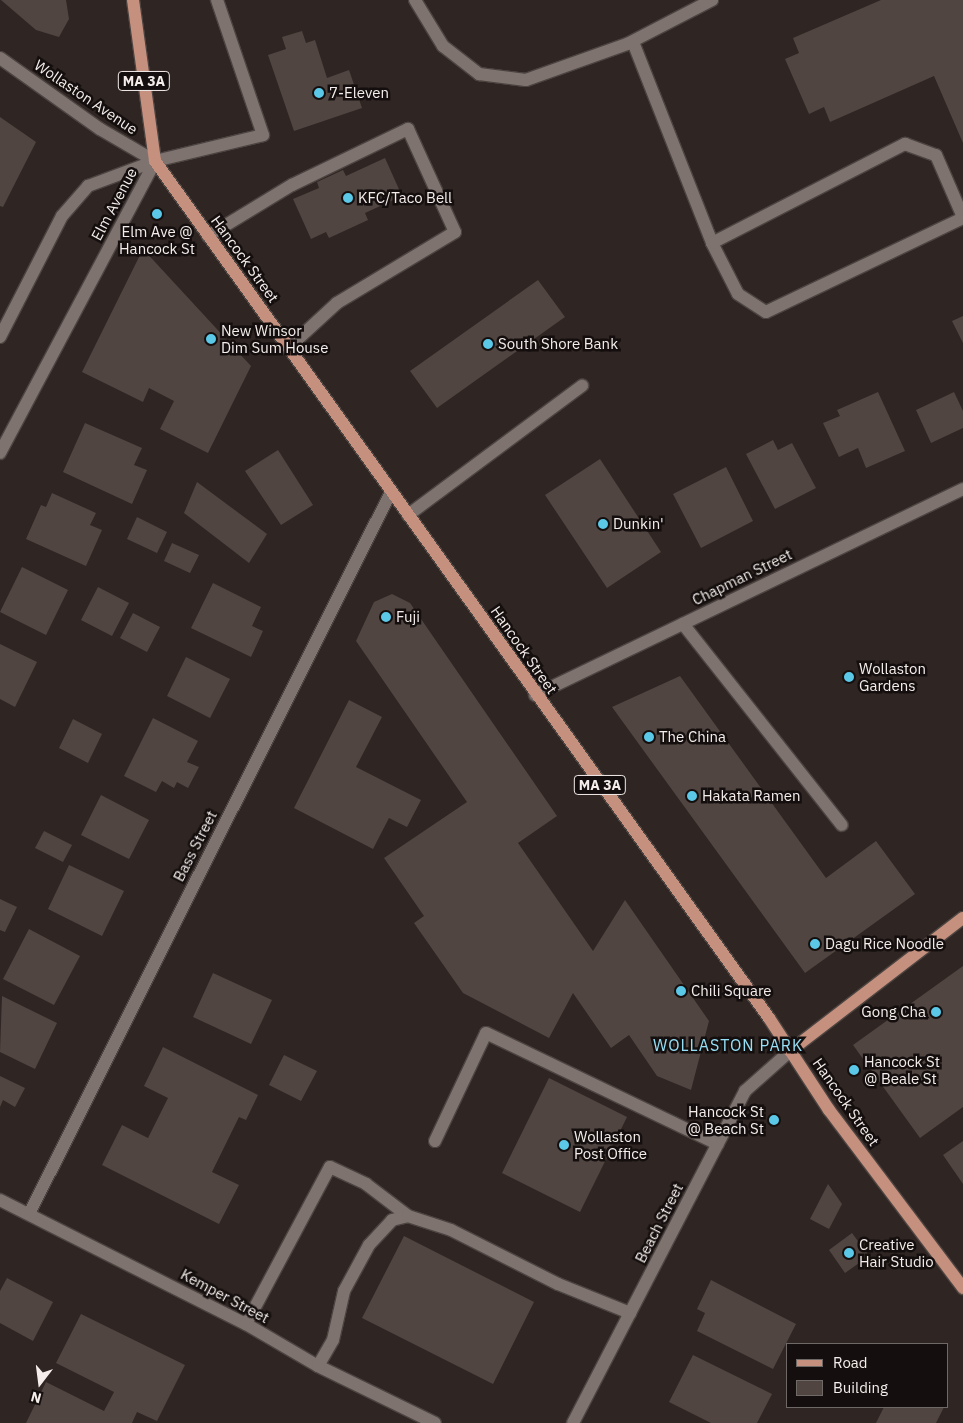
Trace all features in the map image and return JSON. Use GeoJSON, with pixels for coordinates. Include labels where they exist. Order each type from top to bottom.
{"type":"FeatureCollection","features":[{"type":"Feature","properties":{"kind":"main road","name":"Hancock Street"},"geometry":{"type":"LineString","coordinates":[[133,0],[155,162],[790,1051],[829,1110],[963,1288]]}},
{"type":"Feature","properties":{"kind":"main road"},"geometry":{"type":"LineString","coordinates":[[790,1051],[963,918]]}},
{"type":"Feature","properties":{"kind":"street"},"geometry":{"type":"LineString","coordinates":[[155,162],[263,135],[217,0]]}},
{"type":"Feature","properties":{"kind":"street"},"geometry":{"type":"LineString","coordinates":[[415,0],[443,46],[479,74],[526,80],[633,42],[712,243],[738,294],[766,312],[963,218],[936,155],[905,144],[712,243]]}},
{"type":"Feature","properties":{"kind":"street"},"geometry":{"type":"LineString","coordinates":[[627,44],[712,0]]}},
{"type":"Feature","properties":{"kind":"street","name":"Wollaston Avenue"},"geometry":{"type":"LineString","coordinates":[[0,58],[100,129],[155,162]]}},
{"type":"Feature","properties":{"kind":"street"},"geometry":{"type":"LineString","coordinates":[[208,236],[292,185],[408,129],[455,232],[337,303],[288,348]]}},
{"type":"Feature","properties":{"kind":"street","name":"Elm Avenue"},"geometry":{"type":"LineString","coordinates":[[0,337],[62,216],[88,186],[155,162]]}},
{"type":"Feature","properties":{"kind":"street","name":"Elm Avenue"},"geometry":{"type":"LineString","coordinates":[[0,453],[155,162]]}},
{"type":"Feature","properties":{"kind":"street"},"geometry":{"type":"LineString","coordinates":[[408,516],[582,386]]}},
{"type":"Feature","properties":{"kind":"street","name":"Chapman Street"},"geometry":{"type":"LineString","coordinates":[[535,695],[963,489]]}},
{"type":"Feature","properties":{"kind":"street","name":"Bass Street"},"geometry":{"type":"LineString","coordinates":[[29,1214],[391,492]]}},
{"type":"Feature","properties":{"kind":"street"},"geometry":{"type":"LineString","coordinates":[[682,624],[842,825]]}},
{"type":"Feature","properties":{"kind":"street"},"geometry":{"type":"LineString","coordinates":[[435,1141],[486,1033],[718,1144]]}},
{"type":"Feature","properties":{"kind":"street","name":"Beach Street"},"geometry":{"type":"LineString","coordinates":[[573,1423],[745,1091],[790,1051]]}},
{"type":"Feature","properties":{"kind":"street"},"geometry":{"type":"LineString","coordinates":[[246,1324],[330,1167],[366,1184],[408,1216],[451,1230],[558,1284],[630,1313]]}},
{"type":"Feature","properties":{"kind":"street","name":"Kemper Street"},"geometry":{"type":"LineString","coordinates":[[0,1200],[246,1324],[318,1366],[435,1423]]}},
{"type":"Feature","properties":{"kind":"street"},"geometry":{"type":"LineString","coordinates":[[318,1366],[333,1340],[344,1291],[369,1245],[392,1220],[408,1216]]}},
{"type":"Feature","properties":{"kind":"building"},"geometry":{"type":"Polygon","coordinates":[[[1,0],[66,0],[69,19],[59,37],[36,30],[1,0]]]}},
{"type":"Feature","properties":{"kind":"building"},"geometry":{"type":"Polygon","coordinates":[[[881,0],[963,0],[963,143],[934,76],[830,122],[824,107],[809,114],[785,59],[799,53],[793,38],[881,0]]]}},
{"type":"Feature","properties":{"kind":"building","name":"7-Eleven"},"geometry":{"type":"Polygon","coordinates":[[[302,31],[306,43],[315,40],[327,78],[349,70],[362,108],[294,131],[268,55],[286,49],[282,37],[302,31]]]}},
{"type":"Feature","properties":{"kind":"building"},"geometry":{"type":"Polygon","coordinates":[[[0,117],[36,142],[3,207],[0,206],[0,117]]]}},
{"type":"Feature","properties":{"kind":"building","name":"KFC/Taco Bell"},"geometry":{"type":"Polygon","coordinates":[[[385,158],[402,196],[365,213],[368,220],[329,238],[326,232],[311,239],[293,199],[319,188],[317,182],[343,170],[346,176],[385,158]]]}},
{"type":"Feature","properties":{"kind":"building"},"geometry":{"type":"Polygon","coordinates":[[[143,249],[251,366],[208,453],[160,429],[174,401],[149,388],[143,402],[82,372],[143,249]]]}},
{"type":"Feature","properties":{"kind":"building","name":"South Shore Bank"},"geometry":{"type":"Polygon","coordinates":[[[538,280],[565,317],[437,408],[410,371],[538,280]]]}},
{"type":"Feature","properties":{"kind":"building"},"geometry":{"type":"Polygon","coordinates":[[[963,316],[963,343],[952,321],[963,316]]]}},
{"type":"Feature","properties":{"kind":"building"},"geometry":{"type":"Polygon","coordinates":[[[878,392],[905,451],[866,468],[858,448],[839,457],[823,423],[840,416],[837,410],[878,392]]]}},
{"type":"Feature","properties":{"kind":"building"},"geometry":{"type":"Polygon","coordinates":[[[954,392],[963,411],[963,428],[931,443],[916,410],[954,392]]]}},
{"type":"Feature","properties":{"kind":"building"},"geometry":{"type":"Polygon","coordinates":[[[85,423],[142,448],[134,465],[147,470],[132,504],[63,472],[85,423]]]}},
{"type":"Feature","properties":{"kind":"building"},"geometry":{"type":"Polygon","coordinates":[[[773,440],[778,450],[792,443],[816,488],[775,509],[746,454],[773,440]]]}},
{"type":"Feature","properties":{"kind":"building"},"geometry":{"type":"Polygon","coordinates":[[[278,450],[313,505],[281,525],[245,471],[278,450]]]}},
{"type":"Feature","properties":{"kind":"building","name":"Dunkin'"},"geometry":{"type":"Polygon","coordinates":[[[600,459],[661,552],[607,588],[545,495],[600,459]]]}},
{"type":"Feature","properties":{"kind":"building"},"geometry":{"type":"Polygon","coordinates":[[[726,467],[753,521],[701,548],[673,494],[726,467]]]}},
{"type":"Feature","properties":{"kind":"building"},"geometry":{"type":"Polygon","coordinates":[[[197,482],[267,534],[249,563],[184,513],[197,482]]]}},
{"type":"Feature","properties":{"kind":"building"},"geometry":{"type":"Polygon","coordinates":[[[52,493],[96,513],[90,525],[102,530],[86,566],[26,539],[41,505],[46,507],[52,493]]]}},
{"type":"Feature","properties":{"kind":"building"},"geometry":{"type":"Polygon","coordinates":[[[137,517],[167,532],[157,553],[127,539],[137,517]]]}},
{"type":"Feature","properties":{"kind":"building"},"geometry":{"type":"Polygon","coordinates":[[[172,543],[199,555],[190,573],[164,561],[172,543]]]}},
{"type":"Feature","properties":{"kind":"building"},"geometry":{"type":"Polygon","coordinates":[[[22,567],[68,590],[46,635],[0,612],[22,567]]]}},
{"type":"Feature","properties":{"kind":"building"},"geometry":{"type":"Polygon","coordinates":[[[213,583],[261,607],[252,626],[263,631],[251,657],[191,628],[213,583]]]}},
{"type":"Feature","properties":{"kind":"building"},"geometry":{"type":"Polygon","coordinates":[[[98,587],[129,603],[112,636],[81,620],[98,587]]]}},
{"type":"Feature","properties":{"kind":"building"},"geometry":{"type":"Polygon","coordinates":[[[392,594],[410,603],[557,816],[518,843],[593,951],[625,900],[709,1021],[691,1090],[657,1076],[629,1035],[611,1048],[573,993],[549,1038],[463,993],[414,923],[424,916],[384,858],[467,802],[356,641],[374,602],[392,594]]]}},
{"type":"Feature","properties":{"kind":"building"},"geometry":{"type":"Polygon","coordinates":[[[133,613],[160,627],[147,652],[120,638],[133,613]]]}},
{"type":"Feature","properties":{"kind":"building"},"geometry":{"type":"Polygon","coordinates":[[[0,644],[37,662],[15,707],[0,699],[0,644]]]}},
{"type":"Feature","properties":{"kind":"building"},"geometry":{"type":"Polygon","coordinates":[[[186,657],[230,679],[210,718],[167,696],[186,657]]]}},
{"type":"Feature","properties":{"kind":"building"},"geometry":{"type":"Polygon","coordinates":[[[680,676],[826,878],[876,841],[915,894],[805,973],[612,707],[680,676]]]}},
{"type":"Feature","properties":{"kind":"building"},"geometry":{"type":"Polygon","coordinates":[[[349,700],[382,717],[356,767],[421,800],[407,827],[389,818],[373,849],[294,808],[349,700]]]}},
{"type":"Feature","properties":{"kind":"building"},"geometry":{"type":"Polygon","coordinates":[[[153,718],[198,741],[187,762],[199,767],[188,788],[177,782],[174,788],[162,781],[156,792],[124,776],[153,718]]]}},
{"type":"Feature","properties":{"kind":"building"},"geometry":{"type":"Polygon","coordinates":[[[73,719],[102,734],[88,763],[59,748],[73,719]]]}},
{"type":"Feature","properties":{"kind":"building"},"geometry":{"type":"Polygon","coordinates":[[[101,795],[149,820],[129,859],[81,835],[101,795]]]}},
{"type":"Feature","properties":{"kind":"building"},"geometry":{"type":"Polygon","coordinates":[[[44,831],[72,845],[63,862],[35,848],[44,831]]]}},
{"type":"Feature","properties":{"kind":"building"},"geometry":{"type":"Polygon","coordinates":[[[69,865],[124,891],[102,936],[48,909],[69,865]]]}},
{"type":"Feature","properties":{"kind":"building"},"geometry":{"type":"Polygon","coordinates":[[[0,899],[17,907],[5,932],[0,930],[0,899]]]}},
{"type":"Feature","properties":{"kind":"building"},"geometry":{"type":"Polygon","coordinates":[[[29,929],[80,956],[54,1005],[3,979],[29,929]]]}},
{"type":"Feature","properties":{"kind":"building"},"geometry":{"type":"Polygon","coordinates":[[[963,966],[963,1107],[920,1138],[853,1045],[963,966]]]}},
{"type":"Feature","properties":{"kind":"building"},"geometry":{"type":"Polygon","coordinates":[[[213,973],[272,1000],[251,1044],[193,1017],[213,973]]]}},
{"type":"Feature","properties":{"kind":"building"},"geometry":{"type":"Polygon","coordinates":[[[2,996],[57,1023],[35,1069],[0,1052],[2,996]]]}},
{"type":"Feature","properties":{"kind":"building"},"geometry":{"type":"Polygon","coordinates":[[[163,1047],[258,1095],[246,1120],[239,1117],[212,1172],[239,1185],[219,1224],[102,1165],[122,1125],[148,1138],[168,1098],[144,1086],[163,1047]]]}},
{"type":"Feature","properties":{"kind":"building"},"geometry":{"type":"Polygon","coordinates":[[[284,1055],[317,1071],[301,1101],[269,1085],[284,1055]]]}},
{"type":"Feature","properties":{"kind":"building"},"geometry":{"type":"Polygon","coordinates":[[[0,1076],[25,1088],[15,1107],[3,1100],[0,1107],[0,1076]]]}},
{"type":"Feature","properties":{"kind":"building","name":"Wollaston Post Office"},"geometry":{"type":"Polygon","coordinates":[[[549,1078],[627,1117],[580,1212],[502,1173],[549,1078]]]}},
{"type":"Feature","properties":{"kind":"building"},"geometry":{"type":"Polygon","coordinates":[[[963,1141],[963,1184],[943,1155],[963,1141]]]}},
{"type":"Feature","properties":{"kind":"building"},"geometry":{"type":"Polygon","coordinates":[[[828,1184],[842,1204],[829,1229],[810,1219],[828,1184]]]}},
{"type":"Feature","properties":{"kind":"building","name":"Creative Hair Studio"},"geometry":{"type":"Polygon","coordinates":[[[852,1233],[869,1256],[845,1273],[829,1250],[852,1233]]]}},
{"type":"Feature","properties":{"kind":"building"},"geometry":{"type":"Polygon","coordinates":[[[404,1236],[534,1302],[493,1384],[362,1318],[404,1236]]]}},
{"type":"Feature","properties":{"kind":"building"},"geometry":{"type":"Polygon","coordinates":[[[7,1278],[53,1302],[33,1341],[0,1323],[0,1291],[7,1278]]]}},
{"type":"Feature","properties":{"kind":"building"},"geometry":{"type":"Polygon","coordinates":[[[711,1280],[796,1324],[773,1369],[697,1331],[705,1313],[697,1309],[711,1280]]]}},
{"type":"Feature","properties":{"kind":"building"},"geometry":{"type":"Polygon","coordinates":[[[81,1314],[185,1365],[157,1421],[137,1412],[132,1423],[26,1423],[46,1382],[104,1411],[114,1392],[56,1363],[81,1314]]]}},
{"type":"Feature","properties":{"kind":"building"},"geometry":{"type":"Polygon","coordinates":[[[693,1355],[772,1394],[757,1423],[711,1423],[669,1402],[693,1355]]]}},
{"type":"Feature","properties":{"kind":"building"},"geometry":{"type":"Polygon","coordinates":[[[884,1408],[944,1408],[936,1423],[876,1423],[884,1408]]]}},
{"type":"Feature","properties":{"kind":"place","name":"7-Eleven"},"geometry":{"type":"Point","coordinates":[319,93]}},
{"type":"Feature","properties":{"kind":"place","name":"KFC/Taco Bell"},"geometry":{"type":"Point","coordinates":[348,198]}},
{"type":"Feature","properties":{"kind":"place","name":"Elm Ave @ Hancock St"},"geometry":{"type":"Point","coordinates":[157,214]}},
{"type":"Feature","properties":{"kind":"place","name":"New Winsor Dim Sum House"},"geometry":{"type":"Point","coordinates":[211,339]}},
{"type":"Feature","properties":{"kind":"place","name":"South Shore Bank"},"geometry":{"type":"Point","coordinates":[488,344]}},
{"type":"Feature","properties":{"kind":"place","name":"Dunkin'"},"geometry":{"type":"Point","coordinates":[603,524]}},
{"type":"Feature","properties":{"kind":"place","name":"Fuji"},"geometry":{"type":"Point","coordinates":[386,617]}},
{"type":"Feature","properties":{"kind":"place","name":"Wollaston Gardens"},"geometry":{"type":"Point","coordinates":[849,677]}},
{"type":"Feature","properties":{"kind":"place","name":"The China"},"geometry":{"type":"Point","coordinates":[649,737]}},
{"type":"Feature","properties":{"kind":"place","name":"Hakata Ramen"},"geometry":{"type":"Point","coordinates":[692,796]}},
{"type":"Feature","properties":{"kind":"place","name":"Dagu Rice Noodle"},"geometry":{"type":"Point","coordinates":[815,944]}},
{"type":"Feature","properties":{"kind":"place","name":"Chili Square"},"geometry":{"type":"Point","coordinates":[681,991]}},
{"type":"Feature","properties":{"kind":"place","name":"Gong Cha"},"geometry":{"type":"Point","coordinates":[936,1012]}},
{"type":"Feature","properties":{"kind":"place","name":"Hancock St @ Beale St"},"geometry":{"type":"Point","coordinates":[854,1070]}},
{"type":"Feature","properties":{"kind":"place","name":"Hancock St @ Beach St"},"geometry":{"type":"Point","coordinates":[774,1120]}},
{"type":"Feature","properties":{"kind":"place","name":"Wollaston Post Office"},"geometry":{"type":"Point","coordinates":[564,1145]}},
{"type":"Feature","properties":{"kind":"place","name":"Creative Hair Studio"},"geometry":{"type":"Point","coordinates":[849,1253]}},
{"type":"Feature","properties":{"kind":"district","name":"WOLLASTON PARK"},"geometry":{"type":"Point","coordinates":[728,1045]}}]}
